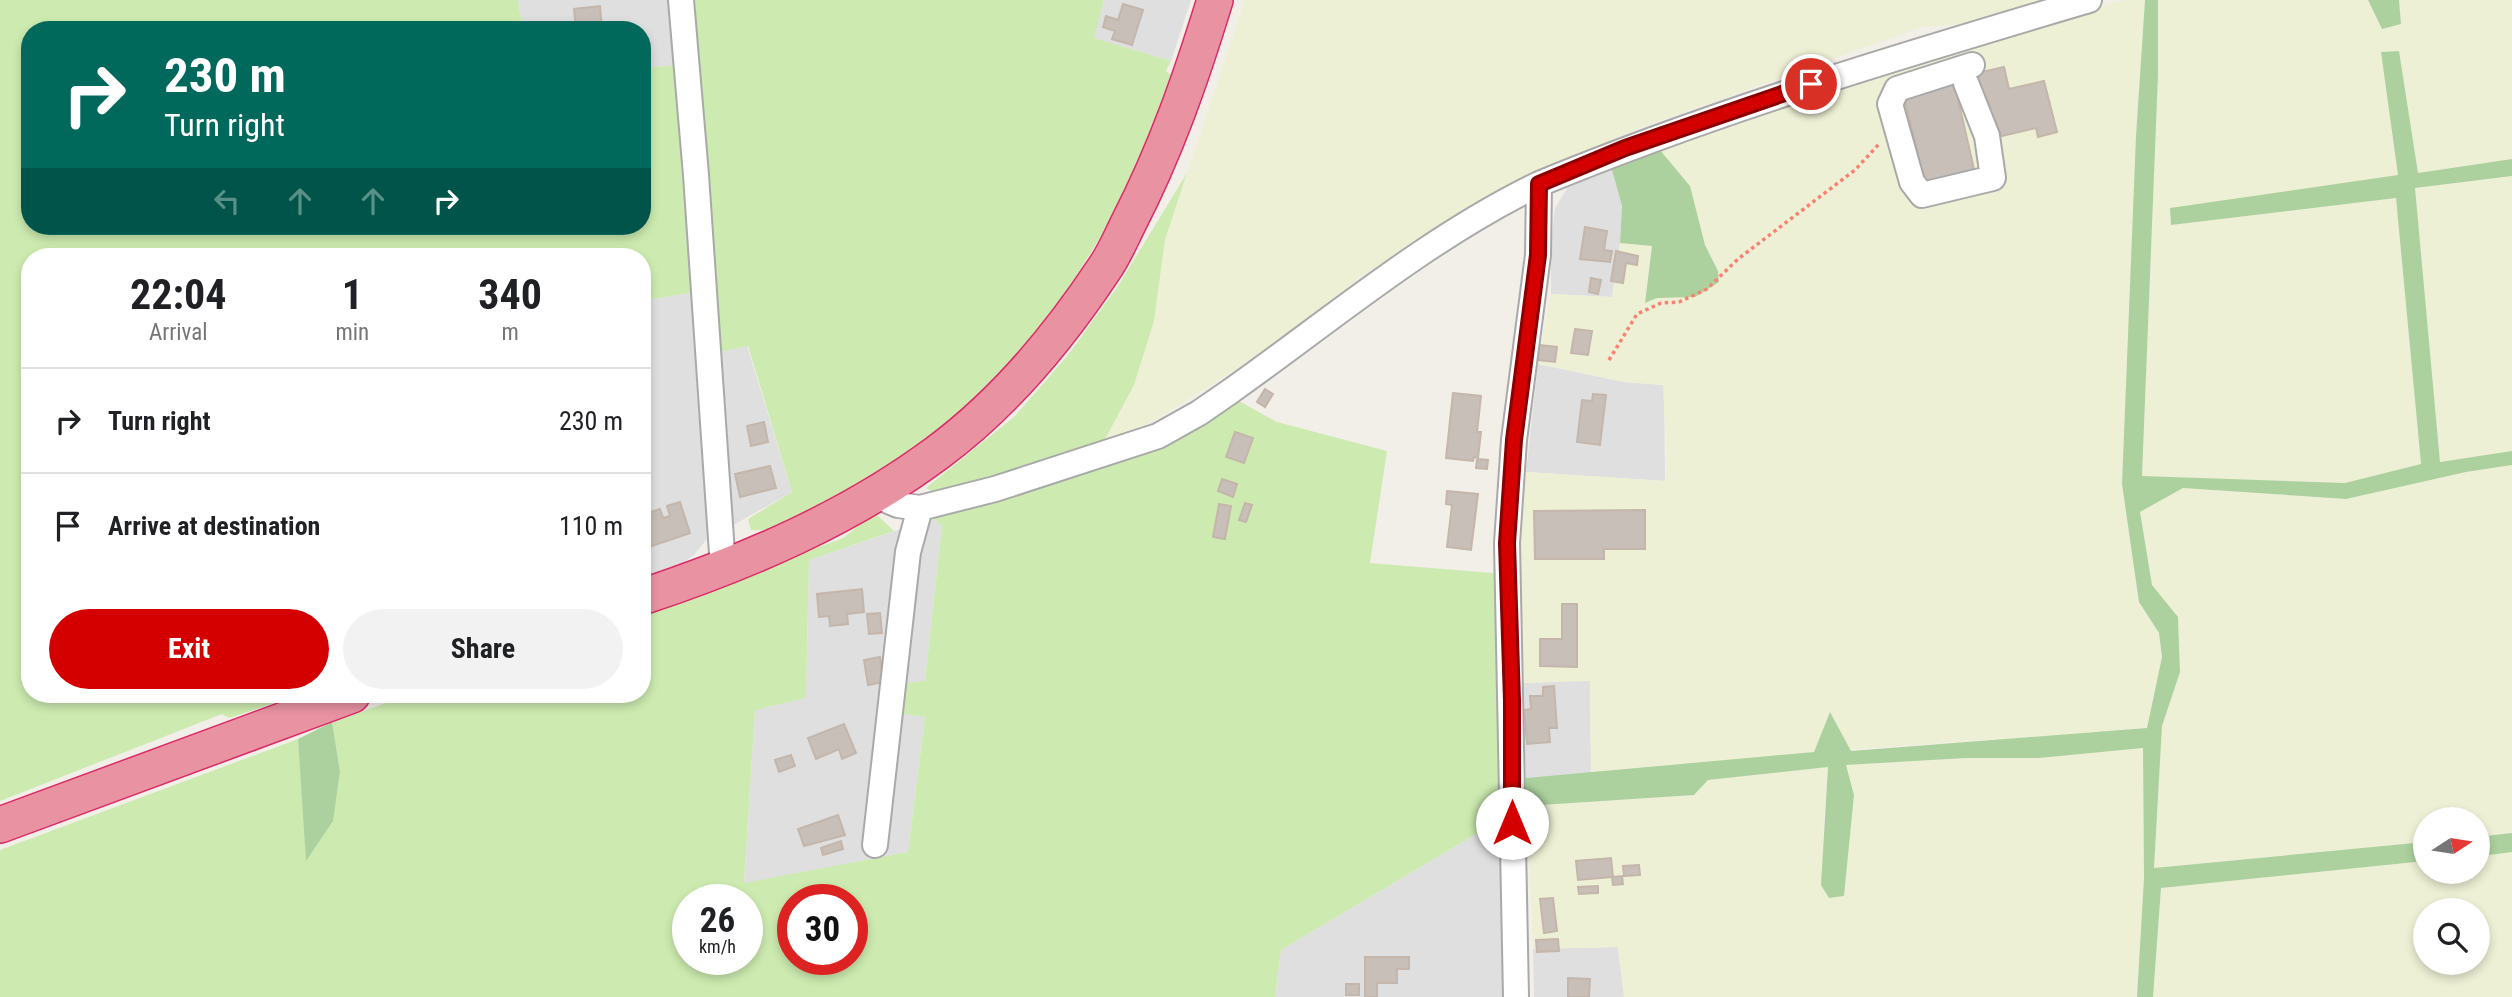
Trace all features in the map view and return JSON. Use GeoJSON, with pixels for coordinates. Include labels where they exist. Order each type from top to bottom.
{"type":"FeatureCollection","features":[{"type":"Feature","properties":{"kind":"highway"},"geometry":{"type":"LineString","coordinates":[[651,594],[764,553],[830,520],[939,452],[998,400],[1054,337],[1105,268],[1155,172],[1184,96],[1215,0]]}},
{"type":"Feature","properties":{"kind":"highway"},"geometry":{"type":"LineString","coordinates":[[0,825],[330,703]]}},
{"type":"Feature","properties":{"kind":"street"},"geometry":{"type":"LineString","coordinates":[[681,0],[723,568]]}},
{"type":"Feature","properties":{"kind":"street"},"geometry":{"type":"LineString","coordinates":[[874,495],[898,505],[920,508],[995,489],[1158,436],[1218,400],[1424,250],[1498,204],[1539,184],[1625,148],[1787,92],[2089,0]]}},
{"type":"Feature","properties":{"kind":"street"},"geometry":{"type":"LineString","coordinates":[[1930,47],[1943,72]]}},
{"type":"Feature","properties":{"kind":"street"},"geometry":{"type":"LineString","coordinates":[[1943,72],[1968,74],[1987,136],[1993,178],[1922,195],[1912,183],[1889,104],[1897,89],[1943,72]]}},
{"type":"Feature","properties":{"kind":"street"},"geometry":{"type":"LineString","coordinates":[[1517,997],[1507,543],[1514,440],[1538,255],[1539,184]]}},
{"type":"Feature","properties":{"kind":"street"},"geometry":{"type":"LineString","coordinates":[[875,845],[908,552],[920,508]]}},
{"type":"Feature","properties":{"kind":"path"},"geometry":{"type":"LineString","coordinates":[[1609,360],[1637,314],[1661,303],[1679,302],[1707,289],[1738,259],[1855,170],[1885,134],[1897,130]]}},
{"type":"Feature","properties":{"kind":"shaded area"},"geometry":{"type":"Polygon","coordinates":[[[518,0],[675,0],[678,65],[651,67],[651,21],[522,21],[518,0]]]}},
{"type":"Feature","properties":{"kind":"shaded area"},"geometry":{"type":"Polygon","coordinates":[[[1104,0],[1191,0],[1171,61],[1093,38],[1104,0]]]}},
{"type":"Feature","properties":{"kind":"shaded area"},"geometry":{"type":"Polygon","coordinates":[[[1610,163],[1622,206],[1612,297],[1551,294],[1551,243],[1555,208],[1568,187],[1610,163]]]}},
{"type":"Feature","properties":{"kind":"shaded area"},"geometry":{"type":"Polygon","coordinates":[[[694,292],[711,534],[694,555],[680,565],[651,575],[651,299],[694,292]]]}},
{"type":"Feature","properties":{"kind":"shaded area"},"geometry":{"type":"Polygon","coordinates":[[[747,346],[792,492],[728,528],[714,353],[747,346]]]}},
{"type":"Feature","properties":{"kind":"shaded area"},"geometry":{"type":"Polygon","coordinates":[[[1538,364],[1624,382],[1664,385],[1665,481],[1526,472],[1538,364]]]}},
{"type":"Feature","properties":{"kind":"shaded area"},"geometry":{"type":"Polygon","coordinates":[[[933,518],[942,526],[925,682],[906,683],[904,714],[925,717],[908,852],[744,884],[755,710],[806,697],[809,560],[933,518]]]}},
{"type":"Feature","properties":{"kind":"shaded area"},"geometry":{"type":"Polygon","coordinates":[[[1590,680],[1591,774],[1526,778],[1522,683],[1590,680]]]}},
{"type":"Feature","properties":{"kind":"shaded area"},"geometry":{"type":"Polygon","coordinates":[[[1508,815],[1515,997],[1275,997],[1281,950],[1508,815]]]}},
{"type":"Feature","properties":{"kind":"shaded area"},"geometry":{"type":"Polygon","coordinates":[[[1618,947],[1624,997],[1534,997],[1533,949],[1618,947]]]}},
{"type":"Feature","properties":{"kind":"green space"},"geometry":{"type":"Polygon","coordinates":[[[0,0],[518,0],[522,21],[21,21],[21,235],[651,235],[651,67],[678,65],[694,292],[651,299],[651,248],[21,248],[21,703],[275,703],[229,718],[222,714],[0,801],[0,0]]]}},
{"type":"Feature","properties":{"kind":"green space"},"geometry":{"type":"Polygon","coordinates":[[[691,0],[1104,0],[1094,38],[1171,61],[1166,71],[1174,77],[1143,154],[1092,251],[1064,294],[1002,373],[967,409],[890,469],[796,519],[762,530],[751,530],[748,519],[792,492],[748,346],[714,353],[691,0]]]}},
{"type":"Feature","properties":{"kind":"green space"},"geometry":{"type":"Polygon","coordinates":[[[1245,0],[2055,0],[1985,23],[1922,27],[1629,132],[1502,190],[1358,278],[1307,324],[1156,420],[1104,441],[1134,385],[1154,321],[1165,240],[1245,0]]]}},
{"type":"Feature","properties":{"kind":"green space"},"geometry":{"type":"Polygon","coordinates":[[[2123,0],[2145,0],[2136,136],[2131,303],[2139,602],[2159,633],[2162,657],[2147,729],[1814,752],[1591,774],[1590,681],[1522,683],[1519,545],[1526,472],[1665,481],[1667,468],[1663,385],[1624,382],[1538,364],[1551,294],[1612,297],[1620,243],[1652,246],[1645,302],[1718,271],[1659,149],[1867,77],[2123,0]]]}},
{"type":"Feature","properties":{"kind":"green space"},"geometry":{"type":"Polygon","coordinates":[[[2145,0],[2158,0],[2158,75],[2142,476],[2345,483],[2421,464],[2396,198],[2171,225],[2170,208],[2398,175],[2381,52],[2399,51],[2418,173],[2512,159],[2512,176],[2415,188],[2440,462],[2512,451],[2512,465],[2466,472],[2346,499],[2183,488],[2140,512],[2152,585],[2178,617],[2180,672],[2162,726],[2154,868],[2413,843],[2413,862],[2161,888],[2153,997],[2137,997],[2144,878],[2143,748],[2039,758],[1966,758],[1846,765],[1854,795],[1844,896],[1829,898],[1821,885],[1828,767],[1708,780],[1694,795],[1526,806],[1526,778],[1814,752],[1830,712],[1851,751],[2147,728],[2162,657],[2159,633],[2139,602],[2122,484],[2136,136],[2145,0]]]}},
{"type":"Feature","properties":{"kind":"green space"},"geometry":{"type":"Polygon","coordinates":[[[2158,0],[2368,0],[2383,29],[2401,24],[2399,0],[2512,0],[2512,159],[2418,173],[2399,51],[2381,52],[2399,175],[2170,209],[2171,225],[2396,198],[2421,464],[2345,483],[2142,476],[2158,75],[2158,0]]]}},
{"type":"Feature","properties":{"kind":"green space"},"geometry":{"type":"Polygon","coordinates":[[[2368,0],[2399,0],[2401,24],[2382,29],[2368,0]]]}},
{"type":"Feature","properties":{"kind":"green space"},"geometry":{"type":"Polygon","coordinates":[[[1659,149],[1690,186],[1705,245],[1718,271],[1719,282],[1695,297],[1657,298],[1645,303],[1652,246],[1620,243],[1622,206],[1610,163],[1659,149]]]}},
{"type":"Feature","properties":{"kind":"green space"},"geometry":{"type":"Polygon","coordinates":[[[1187,173],[1165,240],[1154,321],[1134,385],[1104,441],[937,494],[926,488],[1015,416],[1068,355],[1118,286],[1187,173]]]}},
{"type":"Feature","properties":{"kind":"green space"},"geometry":{"type":"Polygon","coordinates":[[[2512,176],[2512,451],[2440,462],[2414,188],[2512,176]]]}},
{"type":"Feature","properties":{"kind":"green space"},"geometry":{"type":"Polygon","coordinates":[[[1237,400],[1277,422],[1387,451],[1370,563],[1505,574],[1508,815],[1281,950],[1275,997],[0,997],[0,850],[298,739],[307,860],[340,771],[332,722],[386,703],[651,703],[651,610],[843,538],[875,513],[894,531],[809,560],[806,698],[755,710],[744,883],[908,852],[925,717],[903,714],[906,683],[925,681],[942,526],[933,518],[1133,457],[1237,400]]]}},
{"type":"Feature","properties":{"kind":"green space"},"geometry":{"type":"Polygon","coordinates":[[[2512,465],[2512,833],[2490,836],[2490,807],[2413,807],[2413,843],[2154,868],[2162,726],[2180,672],[2178,617],[2152,585],[2140,512],[2183,488],[2346,499],[2466,472],[2512,465]]]}},
{"type":"Feature","properties":{"kind":"green space"},"geometry":{"type":"Polygon","coordinates":[[[332,722],[340,771],[333,821],[306,861],[298,739],[332,722]]]}},
{"type":"Feature","properties":{"kind":"green space"},"geometry":{"type":"Polygon","coordinates":[[[2143,748],[2144,878],[2139,997],[1624,997],[1618,947],[1533,949],[1526,806],[1694,795],[1708,780],[1828,767],[1823,834],[1829,898],[1844,896],[1854,795],[1845,765],[1966,758],[2039,758],[2143,748]]]}},
{"type":"Feature","properties":{"kind":"green space"},"geometry":{"type":"Polygon","coordinates":[[[2512,833],[2512,852],[2490,855],[2490,835],[2512,833]]]}},
{"type":"Feature","properties":{"kind":"green space"},"geometry":{"type":"Polygon","coordinates":[[[2512,852],[2512,997],[2153,997],[2161,888],[2413,862],[2413,884],[2490,884],[2490,854],[2512,852]]]}},
{"type":"Feature","properties":{"kind":"building"},"geometry":{"type":"Polygon","coordinates":[[[1123,4],[1143,10],[1132,45],[1112,39],[1115,31],[1103,27],[1106,16],[1118,20],[1123,4]]]}},
{"type":"Feature","properties":{"kind":"building"},"geometry":{"type":"Polygon","coordinates":[[[600,6],[601,21],[575,21],[574,9],[600,6]]]}},
{"type":"Feature","properties":{"kind":"building"},"geometry":{"type":"Polygon","coordinates":[[[2004,67],[2009,89],[2044,81],[2057,132],[2038,137],[2036,128],[1989,139],[1973,74],[2004,67]]]}},
{"type":"Feature","properties":{"kind":"building"},"geometry":{"type":"Polygon","coordinates":[[[1954,82],[1974,169],[1925,182],[1903,94],[1954,82]]]}},
{"type":"Feature","properties":{"kind":"building"},"geometry":{"type":"Polygon","coordinates":[[[1585,227],[1607,231],[1604,250],[1612,251],[1610,262],[1580,259],[1585,227]]]}},
{"type":"Feature","properties":{"kind":"building"},"geometry":{"type":"Polygon","coordinates":[[[1616,251],[1638,256],[1637,265],[1626,263],[1623,283],[1611,281],[1616,251]]]}},
{"type":"Feature","properties":{"kind":"building"},"geometry":{"type":"Polygon","coordinates":[[[1591,278],[1601,280],[1598,294],[1589,292],[1591,278]]]}},
{"type":"Feature","properties":{"kind":"building"},"geometry":{"type":"Polygon","coordinates":[[[1575,329],[1592,331],[1588,355],[1571,353],[1575,329]]]}},
{"type":"Feature","properties":{"kind":"building"},"geometry":{"type":"Polygon","coordinates":[[[1539,345],[1557,347],[1555,362],[1538,360],[1539,345]]]}},
{"type":"Feature","properties":{"kind":"building"},"geometry":{"type":"Polygon","coordinates":[[[1265,389],[1273,394],[1265,407],[1257,402],[1265,389]]]}},
{"type":"Feature","properties":{"kind":"building"},"geometry":{"type":"Polygon","coordinates":[[[1453,393],[1481,396],[1477,432],[1481,432],[1478,458],[1474,457],[1473,461],[1446,458],[1453,393]]]}},
{"type":"Feature","properties":{"kind":"building"},"geometry":{"type":"Polygon","coordinates":[[[1593,394],[1606,395],[1600,445],[1577,442],[1582,400],[1592,401],[1593,394]]]}},
{"type":"Feature","properties":{"kind":"building"},"geometry":{"type":"Polygon","coordinates":[[[764,422],[768,442],[751,446],[747,426],[764,422]]]}},
{"type":"Feature","properties":{"kind":"building"},"geometry":{"type":"Polygon","coordinates":[[[1235,432],[1253,438],[1244,463],[1226,457],[1235,432]]]}},
{"type":"Feature","properties":{"kind":"building"},"geometry":{"type":"Polygon","coordinates":[[[1477,459],[1488,460],[1487,469],[1476,468],[1477,459]]]}},
{"type":"Feature","properties":{"kind":"building"},"geometry":{"type":"Polygon","coordinates":[[[770,466],[776,488],[740,497],[735,474],[770,466]]]}},
{"type":"Feature","properties":{"kind":"building"},"geometry":{"type":"Polygon","coordinates":[[[1222,479],[1237,484],[1233,497],[1218,491],[1222,479]]]}},
{"type":"Feature","properties":{"kind":"building"},"geometry":{"type":"Polygon","coordinates":[[[1447,491],[1478,494],[1471,550],[1447,547],[1452,505],[1446,504],[1447,491]]]}},
{"type":"Feature","properties":{"kind":"building"},"geometry":{"type":"Polygon","coordinates":[[[680,502],[690,533],[651,546],[651,512],[660,509],[663,518],[670,516],[667,506],[680,502]]]}},
{"type":"Feature","properties":{"kind":"building"},"geometry":{"type":"Polygon","coordinates":[[[1245,503],[1252,505],[1246,522],[1239,520],[1245,503]]]}},
{"type":"Feature","properties":{"kind":"building"},"geometry":{"type":"Polygon","coordinates":[[[1219,504],[1231,506],[1225,539],[1213,537],[1219,504]]]}},
{"type":"Feature","properties":{"kind":"building"},"geometry":{"type":"Polygon","coordinates":[[[1645,510],[1645,549],[1604,549],[1604,559],[1535,559],[1534,511],[1645,510]]]}},
{"type":"Feature","properties":{"kind":"building"},"geometry":{"type":"Polygon","coordinates":[[[862,589],[864,612],[847,614],[848,624],[830,626],[829,616],[819,617],[817,594],[862,589]]]}},
{"type":"Feature","properties":{"kind":"building"},"geometry":{"type":"Polygon","coordinates":[[[1562,604],[1577,604],[1577,667],[1540,666],[1540,639],[1562,639],[1562,604]]]}},
{"type":"Feature","properties":{"kind":"building"},"geometry":{"type":"Polygon","coordinates":[[[880,613],[882,633],[869,634],[867,614],[880,613]]]}},
{"type":"Feature","properties":{"kind":"building"},"geometry":{"type":"Polygon","coordinates":[[[880,657],[884,682],[868,685],[864,660],[880,657]]]}},
{"type":"Feature","properties":{"kind":"building"},"geometry":{"type":"Polygon","coordinates":[[[1554,686],[1557,728],[1549,728],[1550,742],[1527,744],[1524,710],[1531,709],[1530,696],[1543,696],[1543,687],[1554,686]]]}},
{"type":"Feature","properties":{"kind":"building"},"geometry":{"type":"Polygon","coordinates":[[[844,724],[856,753],[842,759],[839,749],[816,759],[808,738],[844,724]]]}},
{"type":"Feature","properties":{"kind":"building"},"geometry":{"type":"Polygon","coordinates":[[[791,755],[795,766],[779,772],[775,760],[791,755]]]}},
{"type":"Feature","properties":{"kind":"building"},"geometry":{"type":"Polygon","coordinates":[[[838,815],[845,835],[804,846],[798,829],[838,815]]]}},
{"type":"Feature","properties":{"kind":"building"},"geometry":{"type":"Polygon","coordinates":[[[841,841],[843,849],[823,855],[821,848],[841,841]]]}},
{"type":"Feature","properties":{"kind":"building"},"geometry":{"type":"Polygon","coordinates":[[[1611,858],[1613,877],[1622,876],[1623,884],[1613,885],[1612,877],[1578,880],[1576,861],[1611,858]]]}},
{"type":"Feature","properties":{"kind":"building"},"geometry":{"type":"Polygon","coordinates":[[[1639,865],[1640,875],[1624,876],[1623,866],[1639,865]]]}},
{"type":"Feature","properties":{"kind":"building"},"geometry":{"type":"Polygon","coordinates":[[[1598,886],[1598,893],[1579,894],[1578,887],[1598,886]]]}},
{"type":"Feature","properties":{"kind":"building"},"geometry":{"type":"Polygon","coordinates":[[[1553,898],[1557,931],[1544,933],[1540,899],[1553,898]]]}},
{"type":"Feature","properties":{"kind":"building"},"geometry":{"type":"Polygon","coordinates":[[[1558,939],[1559,951],[1537,952],[1536,940],[1558,939]]]}},
{"type":"Feature","properties":{"kind":"building"},"geometry":{"type":"Polygon","coordinates":[[[1365,957],[1409,957],[1409,969],[1397,969],[1397,983],[1377,983],[1377,997],[1365,997],[1365,957]]]}},
{"type":"Feature","properties":{"kind":"building"},"geometry":{"type":"Polygon","coordinates":[[[1568,978],[1590,979],[1589,997],[1568,997],[1568,978]]]}},
{"type":"Feature","properties":{"kind":"building"},"geometry":{"type":"Polygon","coordinates":[[[1346,984],[1359,984],[1359,995],[1346,995],[1346,984]]]}},
{"type":"Feature","properties":{"kind":"route"},"geometry":{"type":"LineString","coordinates":[[1512,823],[1512,701],[1507,543],[1514,440],[1538,255],[1539,184],[1625,148],[1811,84]]}}]}
